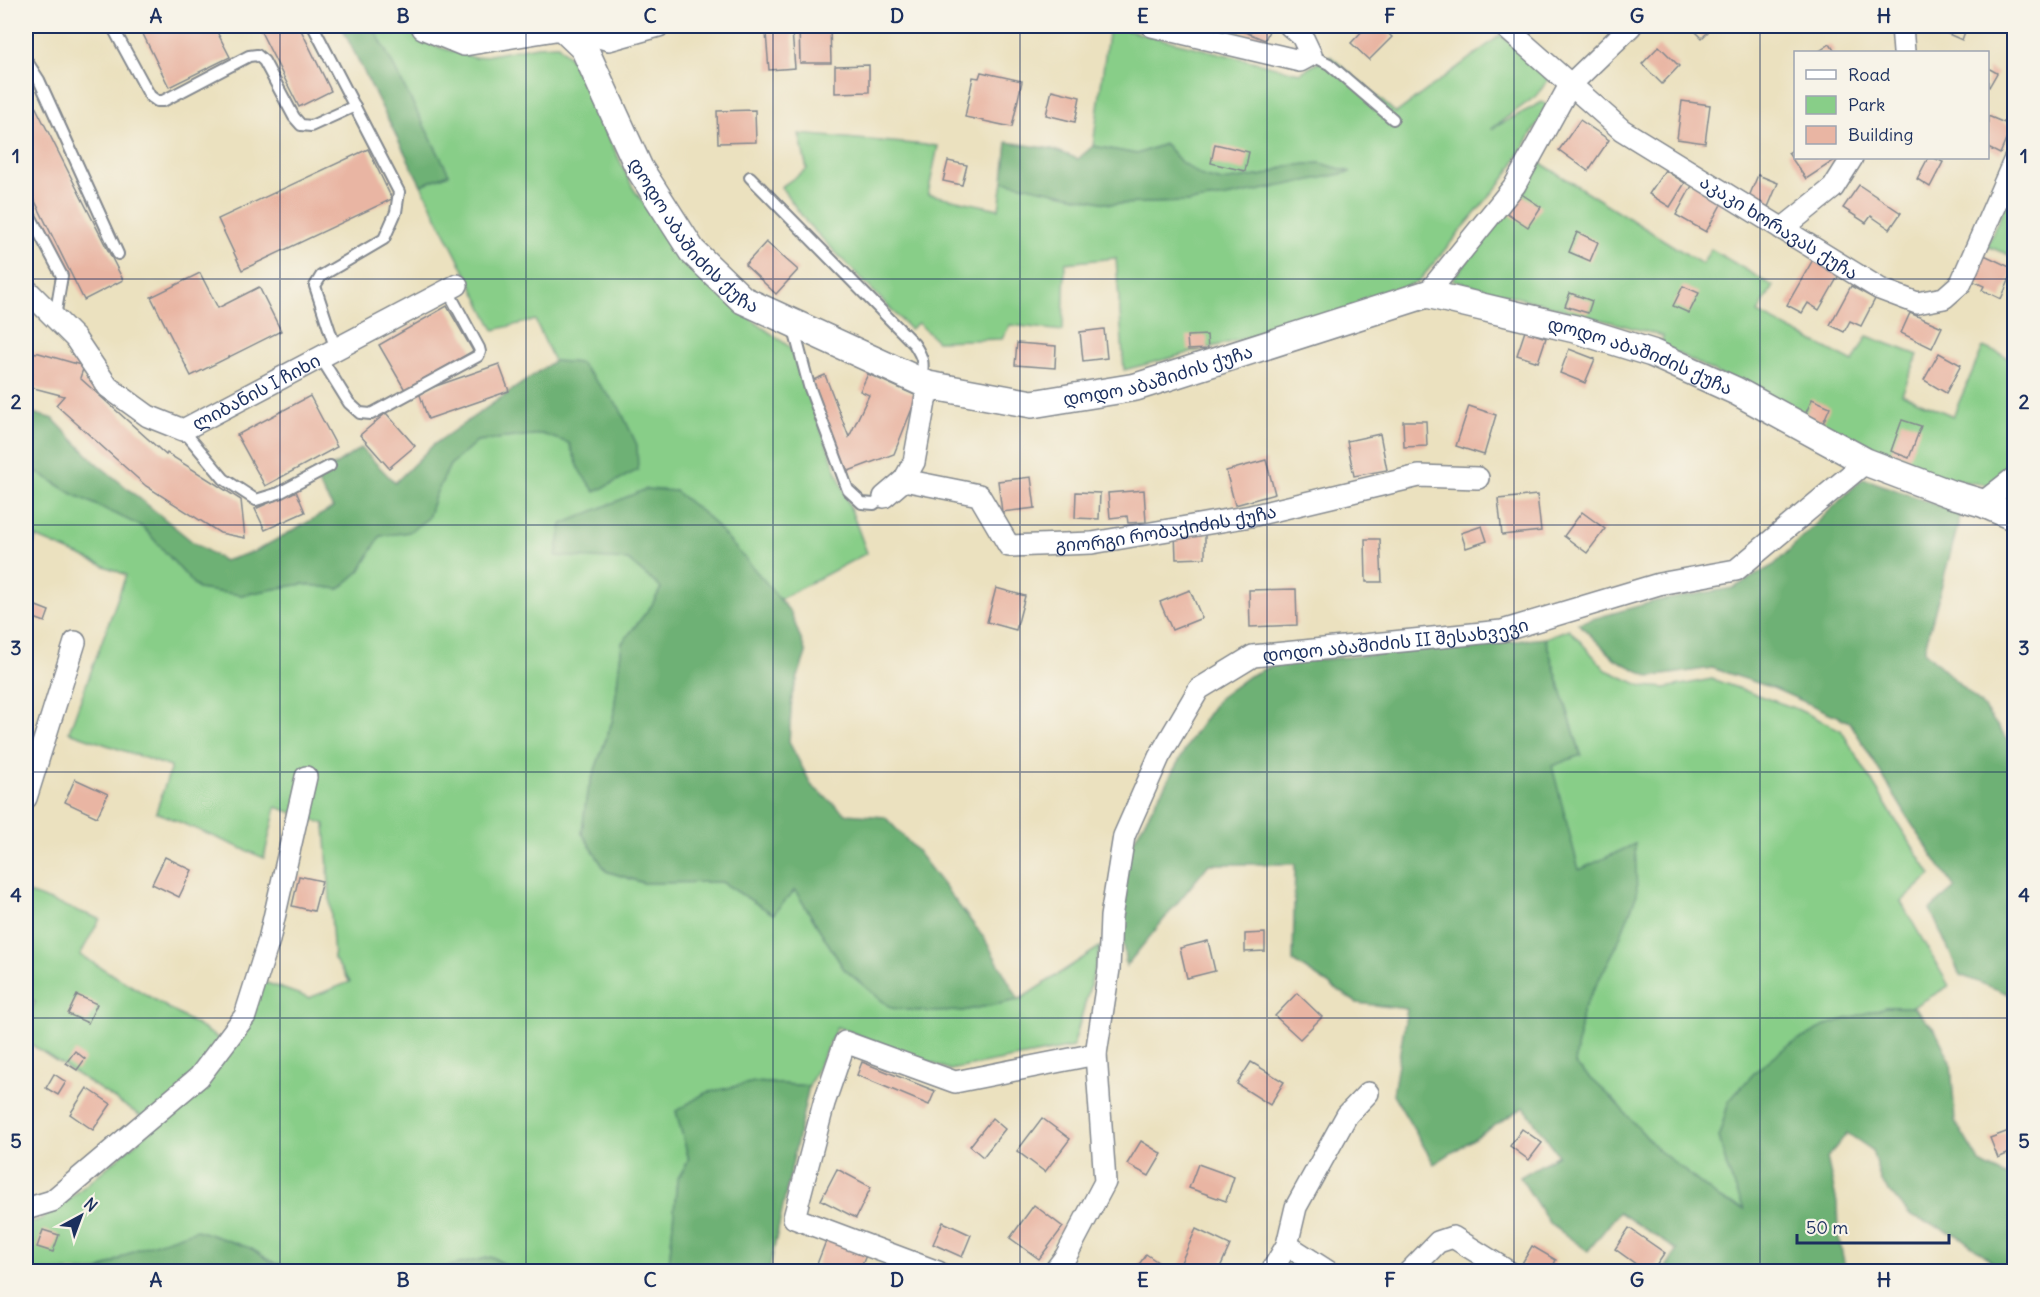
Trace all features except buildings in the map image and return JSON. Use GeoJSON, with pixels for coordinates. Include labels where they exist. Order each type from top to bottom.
{"type":"FeatureCollection","features":[{"type":"Feature","properties":{"kind":"street"},"geometry":{"type":"LineString","coordinates":[[426,26],[464,42],[561,26],[609,40],[659,26]]}},
{"type":"Feature","properties":{"kind":"street","name":"დოდო აბაშიძის ქუჩა"},"geometry":{"type":"LineString","coordinates":[[561,26],[584,48],[639,168],[692,251],[743,300],[924,383],[1032,405],[1136,387],[1427,294],[1575,329],[1652,353],[1736,391],[1866,462],[1948,493],[1982,503],[2014,517]]}},
{"type":"Feature","properties":{"kind":"street"},"geometry":{"type":"LineString","coordinates":[[1152,26],[1300,61],[1311,55],[1302,36],[1290,26]]}},
{"type":"Feature","properties":{"kind":"street","name":"აკაკი ხორავას ქუჩა"},"geometry":{"type":"LineString","coordinates":[[1504,26],[1622,130],[1880,289],[1917,303],[1944,298],[1961,283],[2014,161]]}},
{"type":"Feature","properties":{"kind":"street"},"geometry":{"type":"LineString","coordinates":[[1427,294],[1515,185],[1570,85],[1631,26]]}},
{"type":"Feature","properties":{"kind":"street"},"geometry":{"type":"LineString","coordinates":[[1902,26],[1904,51]]}},
{"type":"Feature","properties":{"kind":"street"},"geometry":{"type":"LineString","coordinates":[[1782,229],[1833,188],[1851,159]]}},
{"type":"Feature","properties":{"kind":"street","name":"ლიბანის I ჩიხი"},"geometry":{"type":"LineString","coordinates":[[26,289],[75,338],[108,387],[148,416],[183,430],[452,288]]}},
{"type":"Feature","properties":{"kind":"street"},"geometry":{"type":"LineString","coordinates":[[884,497],[904,480],[914,462],[924,383]]}},
{"type":"Feature","properties":{"kind":"street","name":"დოდო აბაშიძის II შესახვევი"},"geometry":{"type":"LineString","coordinates":[[1054,1272],[1066,1256],[1105,1182],[1096,1054],[1109,969],[1111,917],[1124,836],[1159,757],[1199,689],[1253,656],[1502,631],[1659,584],[1736,570],[1866,462]]}},
{"type":"Feature","properties":{"kind":"street","name":"გიორგი რობაქიძის ქუჩა"},"geometry":{"type":"LineString","coordinates":[[904,480],[979,495],[1009,546],[1092,543],[1251,516],[1419,476],[1478,478]]}},
{"type":"Feature","properties":{"kind":"street"},"geometry":{"type":"LineString","coordinates":[[1982,503],[2014,478]]}},
{"type":"Feature","properties":{"kind":"street"},"geometry":{"type":"LineString","coordinates":[[26,798],[75,642]]}},
{"type":"Feature","properties":{"kind":"street"},"geometry":{"type":"LineString","coordinates":[[26,1209],[52,1201],[199,1077],[245,1016],[269,940],[306,777]]}},
{"type":"Feature","properties":{"kind":"street"},"geometry":{"type":"LineString","coordinates":[[938,1272],[794,1218],[824,1102],[845,1042],[955,1082],[1096,1054]]}},
{"type":"Feature","properties":{"kind":"street"},"geometry":{"type":"LineString","coordinates":[[1271,1272],[1287,1245],[1296,1207],[1347,1115],[1368,1093]]}},
{"type":"Feature","properties":{"kind":"street"},"geometry":{"type":"LineString","coordinates":[[1409,1272],[1438,1242],[1453,1237],[1509,1272]]}},
{"type":"Feature","properties":{"kind":"street"},"geometry":{"type":"LineString","coordinates":[[1287,1245],[1329,1272]]}},
{"type":"Feature","properties":{"kind":"lane"},"geometry":{"type":"LineString","coordinates":[[112,26],[150,96],[157,101],[163,101],[249,56],[257,55],[264,61],[294,117],[301,125],[310,126],[355,106]]}},
{"type":"Feature","properties":{"kind":"lane"},"geometry":{"type":"LineString","coordinates":[[313,26],[399,192],[396,212],[384,238],[321,276],[315,286],[328,354],[349,403],[360,414],[371,414],[477,356],[480,352],[452,288]]}},
{"type":"Feature","properties":{"kind":"lane"},"geometry":{"type":"LineString","coordinates":[[1311,55],[1329,64],[1393,119]]}},
{"type":"Feature","properties":{"kind":"lane"},"geometry":{"type":"LineString","coordinates":[[26,60],[39,80],[118,254]]}},
{"type":"Feature","properties":{"kind":"lane"},"geometry":{"type":"LineString","coordinates":[[750,177],[914,344],[924,364],[924,383]]}},
{"type":"Feature","properties":{"kind":"lane"},"geometry":{"type":"LineString","coordinates":[[26,208],[62,276],[55,317]]}},
{"type":"Feature","properties":{"kind":"lane"},"geometry":{"type":"LineString","coordinates":[[793,323],[809,387],[848,490],[862,503],[874,504],[884,497]]}},
{"type":"Feature","properties":{"kind":"lane"},"geometry":{"type":"LineString","coordinates":[[183,430],[225,479],[256,500],[279,493],[330,466]]}},
{"type":"Feature","properties":{"kind":"green space"},"geometry":{"type":"Polygon","coordinates":[[[341,26],[373,26],[449,174],[421,185],[341,26]]]}},
{"type":"Feature","properties":{"kind":"green space"},"geometry":{"type":"Polygon","coordinates":[[[373,26],[409,26],[432,45],[475,58],[537,46],[558,45],[572,60],[633,188],[687,266],[744,314],[791,348],[867,553],[780,599],[709,518],[675,491],[628,560],[661,588],[652,605],[622,643],[613,719],[587,793],[582,833],[606,871],[643,883],[722,882],[773,914],[795,890],[844,969],[891,1008],[929,1012],[962,1011],[1019,1000],[1101,946],[1073,1047],[950,1070],[837,1027],[809,1086],[754,1082],[676,1111],[689,1160],[677,1180],[669,1265],[663,1271],[515,1271],[492,1257],[437,1269],[438,1271],[304,1271],[274,1263],[250,1248],[135,1250],[98,1271],[26,1271],[26,1224],[41,1219],[68,1200],[156,1126],[26,1041],[26,1020],[35,1002],[26,997],[26,892],[100,919],[80,955],[233,1047],[264,982],[309,998],[350,982],[334,959],[325,824],[276,807],[264,858],[156,812],[171,767],[69,732],[126,575],[36,537],[26,565],[26,465],[73,494],[143,527],[198,589],[241,595],[302,584],[339,589],[360,571],[380,536],[409,532],[428,518],[435,496],[450,465],[477,441],[542,434],[569,443],[581,473],[580,363],[554,361],[535,320],[494,330],[421,185],[449,174],[373,26]]]}},
{"type":"Feature","properties":{"kind":"green space"},"geometry":{"type":"Polygon","coordinates":[[[1109,26],[1300,73],[1330,56],[1396,113],[1501,35],[1549,79],[1536,96],[1491,129],[1542,102],[1548,106],[1507,175],[1418,282],[1323,318],[1124,370],[1116,258],[1065,263],[1063,331],[1010,325],[1002,339],[937,341],[918,323],[910,329],[807,223],[781,187],[807,169],[799,134],[938,146],[928,194],[999,209],[1003,181],[1111,204],[1186,202],[1226,197],[1350,172],[1320,163],[1287,166],[1265,175],[1222,181],[1202,176],[1181,162],[1165,144],[1137,154],[1093,146],[1109,26]]]}},
{"type":"Feature","properties":{"kind":"green space"},"geometry":{"type":"Polygon","coordinates":[[[1007,142],[1052,149],[1078,159],[1093,146],[1137,154],[1165,144],[1181,162],[1202,176],[1222,181],[1265,175],[1287,166],[1320,163],[1351,172],[1226,197],[1186,202],[1111,204],[1003,181],[1007,142]]]}},
{"type":"Feature","properties":{"kind":"green space"},"geometry":{"type":"Polygon","coordinates":[[[1539,162],[1702,264],[1711,249],[1773,286],[1758,313],[1853,362],[1867,336],[1918,355],[1902,394],[1953,416],[1983,347],[2010,358],[2014,350],[2013,470],[1993,485],[1942,477],[1917,469],[1869,450],[1661,345],[1663,336],[1452,280],[1526,188],[1539,162]]]}},
{"type":"Feature","properties":{"kind":"green space"},"geometry":{"type":"Polygon","coordinates":[[[2014,184],[2014,257],[1987,246],[2014,184]]]}},
{"type":"Feature","properties":{"kind":"green space"},"geometry":{"type":"Polygon","coordinates":[[[554,361],[580,363],[619,407],[637,445],[638,470],[595,492],[581,473],[569,443],[542,434],[477,441],[450,465],[435,496],[428,518],[409,532],[380,536],[360,571],[339,589],[302,584],[241,595],[198,589],[143,527],[73,494],[26,465],[26,411],[53,419],[95,462],[194,543],[224,561],[256,551],[333,508],[315,478],[361,448],[395,483],[433,445],[554,361]]]}},
{"type":"Feature","properties":{"kind":"green space"},"geometry":{"type":"Polygon","coordinates":[[[1863,478],[1961,514],[1924,651],[1980,703],[2014,748],[2014,1007],[2009,994],[1960,975],[1930,909],[1955,888],[1911,823],[1850,722],[1773,688],[1712,668],[1650,677],[1615,659],[1578,623],[1656,601],[1733,588],[1774,565],[1863,478]]]}},
{"type":"Feature","properties":{"kind":"green space"},"geometry":{"type":"Polygon","coordinates":[[[646,489],[675,491],[709,518],[791,613],[806,653],[792,695],[789,742],[812,786],[846,814],[885,817],[917,851],[984,938],[1019,1000],[962,1011],[929,1012],[891,1008],[844,969],[795,890],[773,914],[722,882],[644,883],[606,871],[582,833],[587,793],[613,719],[622,643],[652,605],[661,588],[628,560],[556,556],[562,524],[646,489]]]}},
{"type":"Feature","properties":{"kind":"green space"},"geometry":{"type":"Polygon","coordinates":[[[1569,629],[1606,670],[1642,686],[1665,688],[1712,679],[1797,709],[1841,730],[1931,875],[1901,902],[1949,986],[1913,1007],[1886,1007],[1756,1071],[1729,1101],[1719,1136],[1727,1168],[1744,1209],[1720,1199],[1657,1149],[1610,1096],[1575,1064],[1582,1012],[1617,945],[1635,844],[1579,871],[1551,766],[1581,754],[1545,638],[1569,629]]]}},
{"type":"Feature","properties":{"kind":"green space"},"geometry":{"type":"Polygon","coordinates":[[[1545,638],[1581,755],[1552,766],[1579,870],[1635,844],[1637,894],[1617,945],[1582,1012],[1575,1064],[1610,1096],[1657,1149],[1720,1199],[1744,1209],[1727,1168],[1719,1136],[1729,1101],[1756,1071],[1786,1047],[1829,1024],[1886,1007],[1913,1007],[1935,1030],[1951,1062],[1955,1121],[1980,1163],[2014,1178],[2014,1271],[2000,1271],[1987,1257],[1957,1235],[1911,1216],[1881,1182],[1872,1150],[1847,1133],[1827,1158],[1837,1203],[1838,1234],[1846,1271],[1664,1271],[1677,1250],[1619,1212],[1588,1251],[1549,1223],[1520,1177],[1558,1155],[1524,1107],[1434,1164],[1393,1094],[1407,1009],[1357,1003],[1293,961],[1295,864],[1209,864],[1126,966],[1119,915],[1130,847],[1194,734],[1219,698],[1249,676],[1276,664],[1545,638]]]}},
{"type":"Feature","properties":{"kind":"green space"},"geometry":{"type":"Polygon","coordinates":[[[754,1082],[809,1086],[770,1267],[779,1271],[663,1271],[669,1265],[677,1180],[689,1160],[676,1111],[705,1093],[754,1082]]]}},
{"type":"Feature","properties":{"kind":"green space"},"geometry":{"type":"Polygon","coordinates":[[[197,1230],[250,1248],[274,1263],[304,1271],[98,1271],[135,1250],[197,1230]]]}},
{"type":"Feature","properties":{"kind":"green space"},"geometry":{"type":"Polygon","coordinates":[[[492,1257],[515,1271],[438,1272],[436,1269],[492,1257]]]}},
{"type":"Feature","properties":{"kind":"green space"},"geometry":{"type":"Polygon","coordinates":[[[1291,1260],[1311,1272],[1284,1272],[1291,1260]]]}}]}
